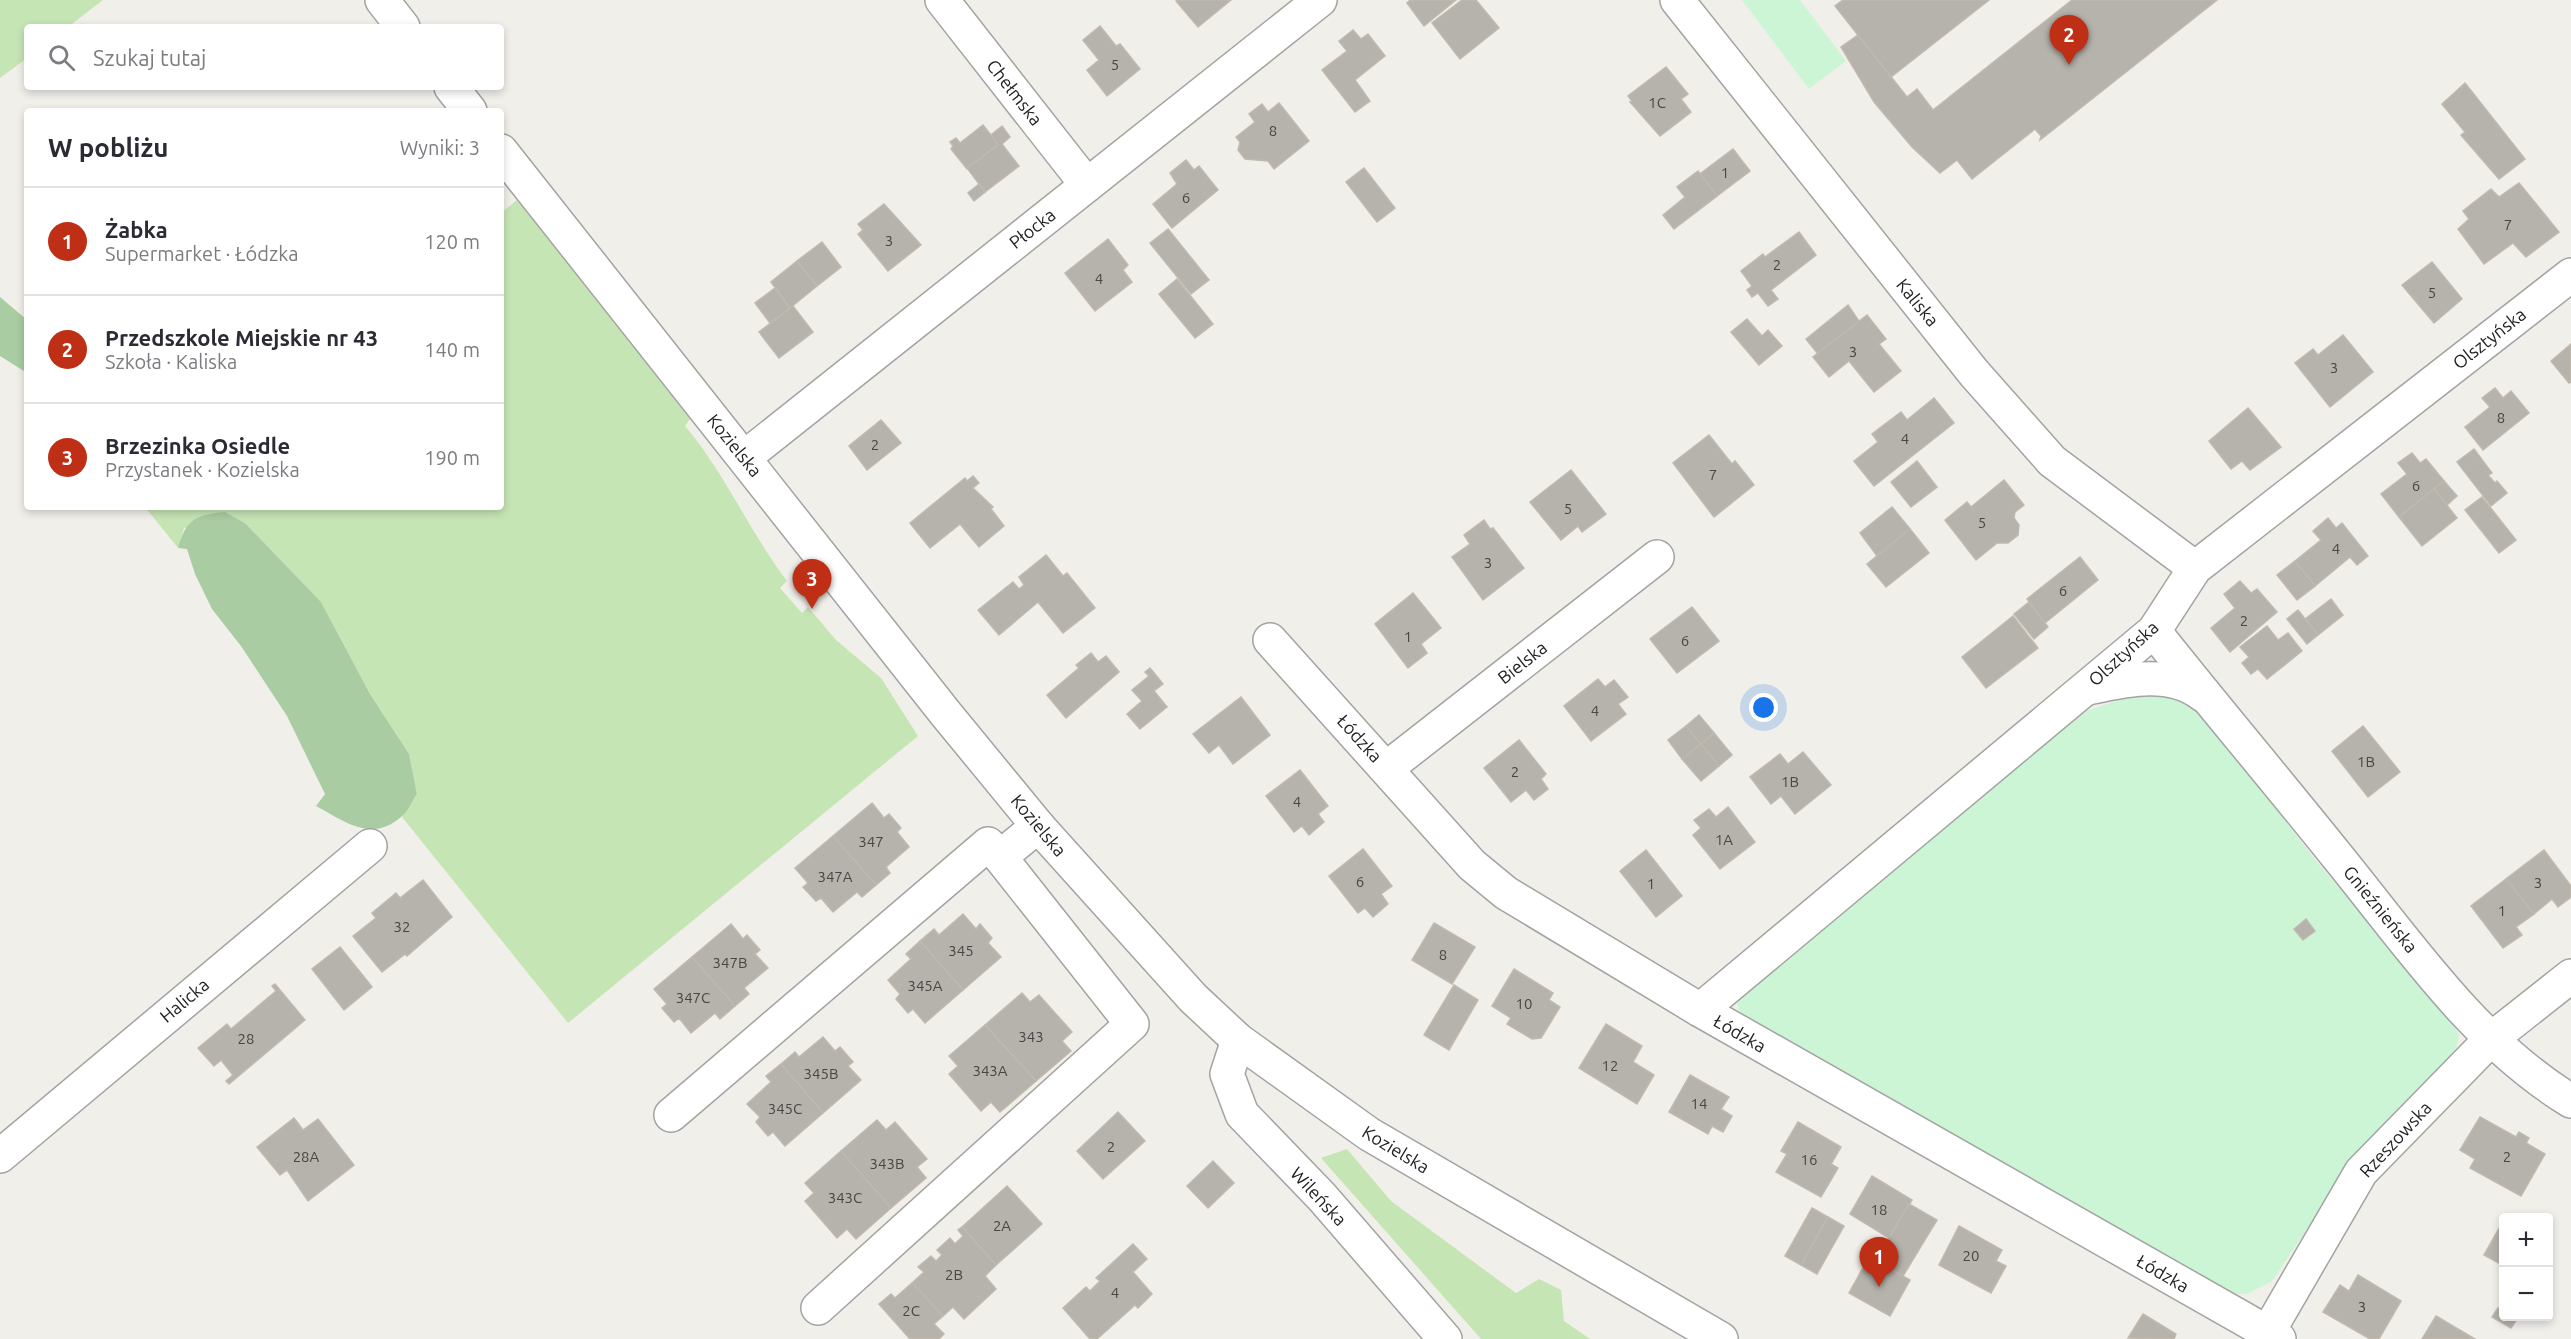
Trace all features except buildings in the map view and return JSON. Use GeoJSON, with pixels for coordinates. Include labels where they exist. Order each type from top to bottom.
{"type":"FeatureCollection","features":[{"type":"Feature","properties":{"kind":"street"},"geometry":{"type":"LineString","coordinates":[[382,0],[401,24]]}},
{"type":"Feature","properties":{"kind":"street","name":"Chełmska"},"geometry":{"type":"LineString","coordinates":[[942,0],[1087,185]]}},
{"type":"Feature","properties":{"kind":"street","name":"Płocka"},"geometry":{"type":"LineString","coordinates":[[745,457],[1320,0]]}},
{"type":"Feature","properties":{"kind":"street","name":"Kaliska"},"geometry":{"type":"LineString","coordinates":[[1677,0],[1974,373],[2052,461],[2195,568]]}},
{"type":"Feature","properties":{"kind":"street"},"geometry":{"type":"LineString","coordinates":[[453,90],[468,108]]}},
{"type":"Feature","properties":{"kind":"street","name":"Kozielska"},"geometry":{"type":"LineString","coordinates":[[504,155],[1038,826],[1192,998],[1238,1040],[1370,1134],[1720,1339]]}},
{"type":"Feature","properties":{"kind":"street","name":"Olsztyńska"},"geometry":{"type":"LineString","coordinates":[[1700,1010],[2154,631],[2195,568],[2571,275]]}},
{"type":"Feature","properties":{"kind":"street","name":"Bielska"},"geometry":{"type":"LineString","coordinates":[[1387,768],[1657,557]]}},
{"type":"Feature","properties":{"kind":"street","name":"Gnieźnieńska"},"geometry":{"type":"LineString","coordinates":[[2154,631],[2490,1040],[2511,1059],[2571,1101]]}},
{"type":"Feature","properties":{"kind":"street","name":"Łódzka"},"geometry":{"type":"LineString","coordinates":[[1270,640],[1472,865],[1506,893],[1700,1010],[2270,1337]]}},
{"type":"Feature","properties":{"kind":"street","name":"Gnieźnieńska"},"geometry":{"type":"LineString","coordinates":[[2083,689],[2121,681],[2169,680],[2196,690],[2208,699]]}},
{"type":"Feature","properties":{"kind":"street"},"geometry":{"type":"LineString","coordinates":[[1000,858],[1038,826]]}},
{"type":"Feature","properties":{"kind":"street"},"geometry":{"type":"LineString","coordinates":[[671,1115],[988,844],[1132,1024],[818,1308]]}},
{"type":"Feature","properties":{"kind":"street","name":"Halicka"},"geometry":{"type":"LineString","coordinates":[[0,1156],[370,846]]}},
{"type":"Feature","properties":{"kind":"street","name":"Rzeszowska"},"geometry":{"type":"LineString","coordinates":[[2270,1337],[2361,1172],[2490,1040],[2571,976]]}},
{"type":"Feature","properties":{"kind":"street","name":"Wileńska"},"geometry":{"type":"LineString","coordinates":[[1238,1040],[1227,1074],[1242,1114],[1323,1197],[1434,1335]]}},
{"type":"Feature","properties":{"kind":"green space"},"geometry":{"type":"Polygon","coordinates":[[[0,0],[103,0],[72,24],[24,24],[24,60],[0,78],[0,0]]]}},
{"type":"Feature","properties":{"kind":"green space"},"geometry":{"type":"Polygon","coordinates":[[[1742,0],[1800,0],[1846,61],[1809,89],[1742,0]]]}},
{"type":"Feature","properties":{"kind":"green space"},"geometry":{"type":"Polygon","coordinates":[[[517,200],[690,419],[685,426],[712,463],[787,581],[780,588],[802,613],[808,607],[836,640],[881,678],[918,736],[568,1023],[402,817],[417,794],[409,754],[370,694],[321,602],[246,524],[184,528],[178,548],[147,510],[504,510],[504,211],[517,200]]]}},
{"type":"Feature","properties":{"kind":"green space"},"geometry":{"type":"Polygon","coordinates":[[[0,297],[24,317],[24,371],[0,356],[0,297]]]}},
{"type":"Feature","properties":{"kind":"green space"},"geometry":{"type":"Polygon","coordinates":[[[225,512],[246,524],[321,602],[370,694],[409,754],[417,794],[403,815],[390,825],[368,829],[358,827],[316,806],[325,794],[287,716],[241,646],[212,609],[195,574],[187,549],[178,548],[185,531],[194,520],[225,512]]]}},
{"type":"Feature","properties":{"kind":"green space"},"geometry":{"type":"Polygon","coordinates":[[[2135,695],[2170,695],[2199,710],[2321,867],[2445,1008],[2459,1035],[2455,1056],[2350,1166],[2272,1281],[2247,1294],[2232,1294],[1747,1020],[1737,1004],[1737,997],[2079,713],[2135,695]]]}},
{"type":"Feature","properties":{"kind":"green space"},"geometry":{"type":"Polygon","coordinates":[[[1347,1149],[1391,1201],[1516,1293],[1539,1279],[1561,1290],[1564,1321],[1590,1339],[1481,1339],[1321,1158],[1347,1149]]]}},
{"type":"Feature","properties":{"kind":"place","name":"Przedszkole Miejskie nr 43"},"geometry":{"type":"Point","coordinates":[2069,65]}},
{"type":"Feature","properties":{"kind":"place","name":"Brzezinka Osiedle"},"geometry":{"type":"Point","coordinates":[812,609]}},
{"type":"Feature","properties":{"kind":"place","name":"Żabka"},"geometry":{"type":"Point","coordinates":[1879,1287]}}]}
